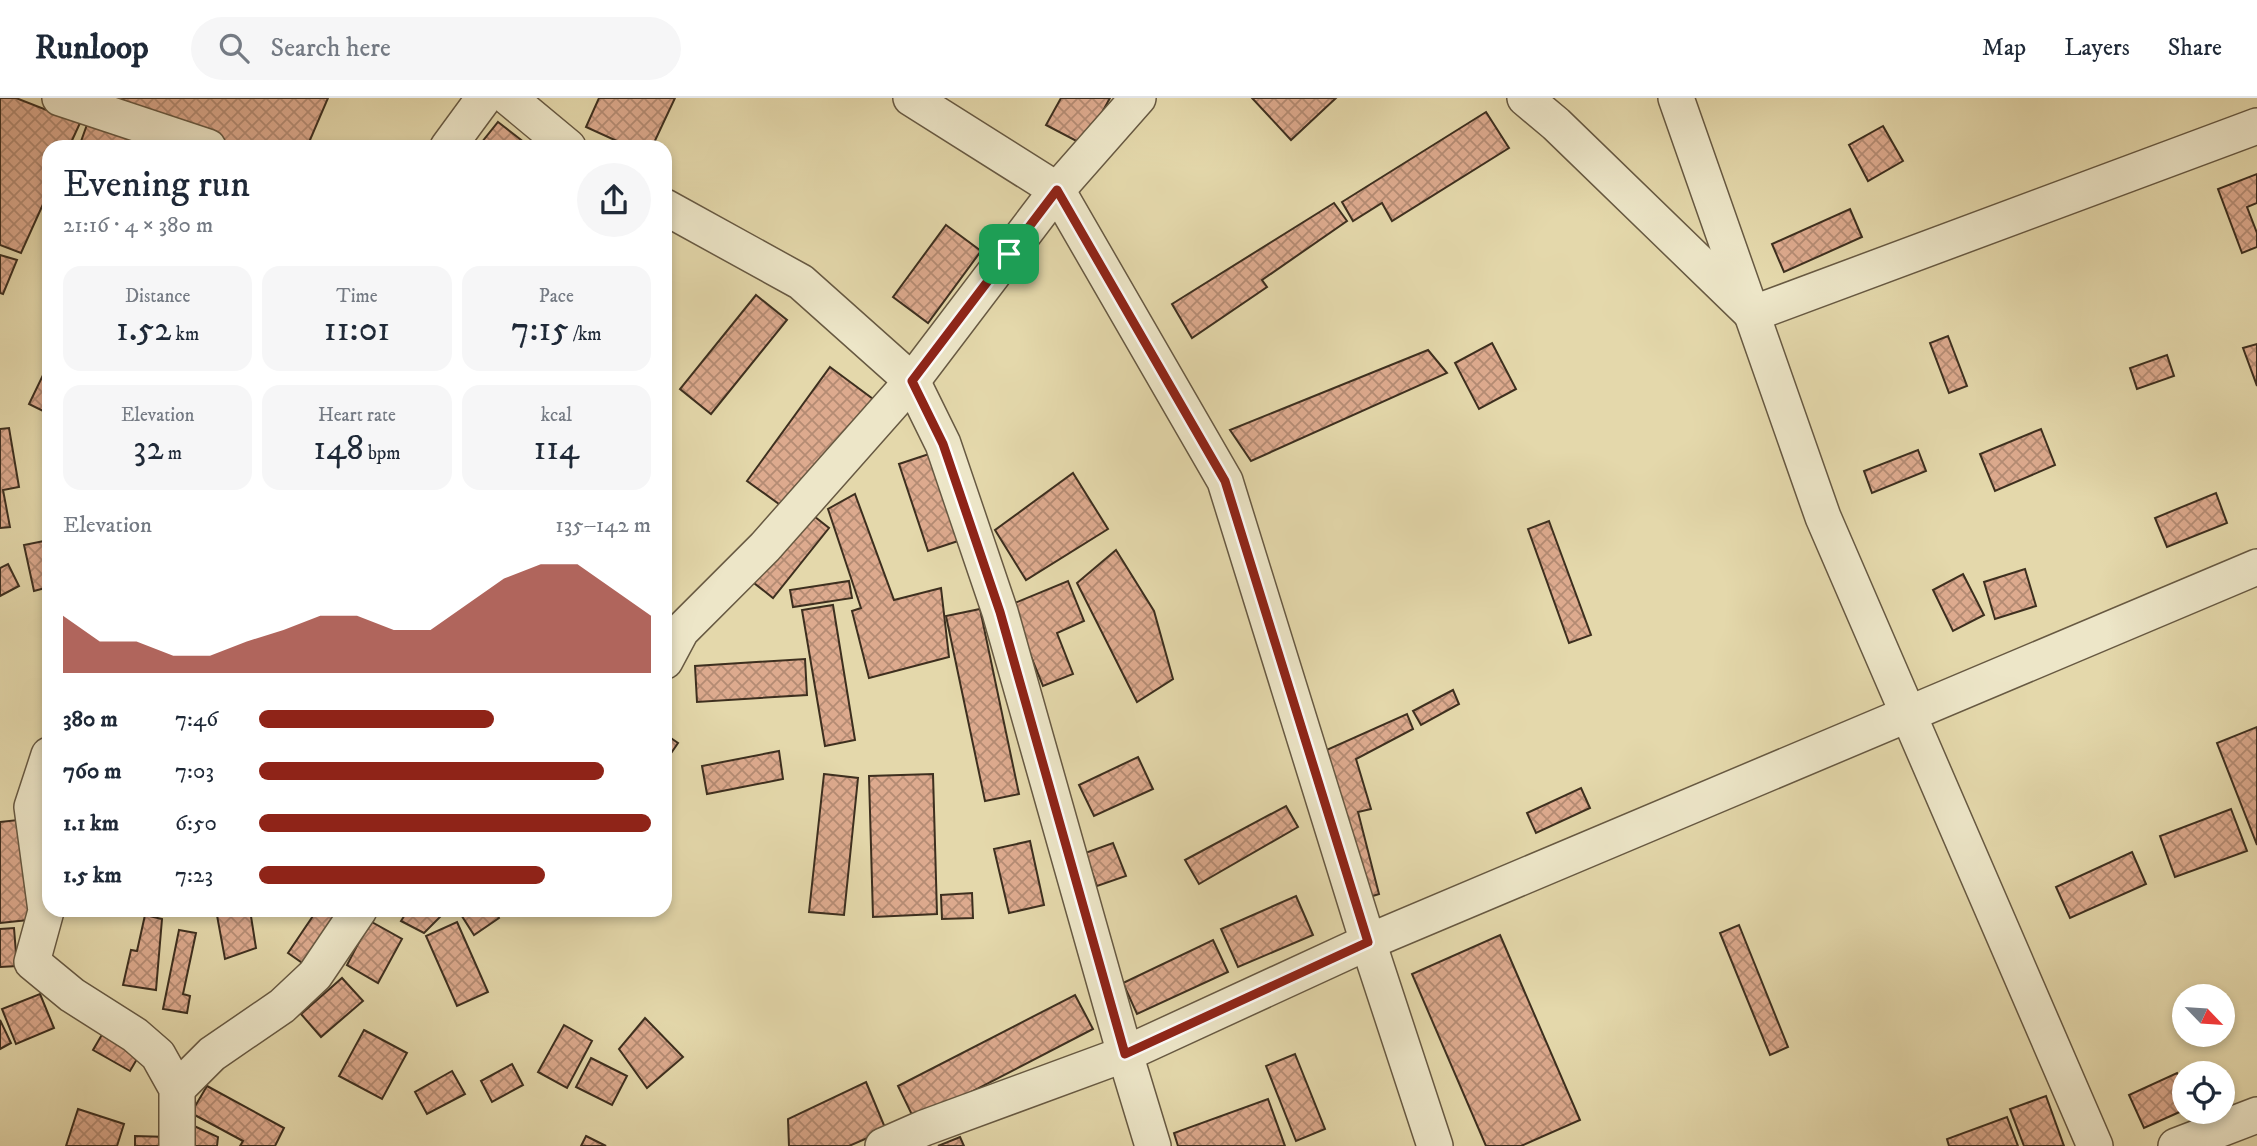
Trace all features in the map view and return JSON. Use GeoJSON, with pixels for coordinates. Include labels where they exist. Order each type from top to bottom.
{"type":"FeatureCollection","features":[{"type":"Feature","properties":{"kind":"street"},"geometry":{"type":"LineString","coordinates":[[60,98],[187,140]]}},
{"type":"Feature","properties":{"kind":"street"},"geometry":{"type":"LineString","coordinates":[[453,140],[484,98]]}},
{"type":"Feature","properties":{"kind":"street"},"geometry":{"type":"LineString","coordinates":[[509,98],[560,140]]}},
{"type":"Feature","properties":{"kind":"street"},"geometry":{"type":"LineString","coordinates":[[911,98],[1057,190],[1225,481],[1368,942],[1435,1146]]}},
{"type":"Feature","properties":{"kind":"street"},"geometry":{"type":"LineString","coordinates":[[672,648],[681,631],[765,547],[912,381],[1057,190],[1138,98]]}},
{"type":"Feature","properties":{"kind":"street"},"geometry":{"type":"LineString","coordinates":[[1525,98],[1556,124],[1752,314]]}},
{"type":"Feature","properties":{"kind":"street"},"geometry":{"type":"LineString","coordinates":[[1676,98],[1824,517],[2095,1146]]}},
{"type":"Feature","properties":{"kind":"street"},"geometry":{"type":"LineString","coordinates":[[1752,314],[2257,126]]}},
{"type":"Feature","properties":{"kind":"street"},"geometry":{"type":"LineString","coordinates":[[672,211],[801,282],[912,381],[943,444],[1000,612],[1153,1146]]}},
{"type":"Feature","properties":{"kind":"street"},"geometry":{"type":"LineString","coordinates":[[883,1146],[936,1123],[1125,1054],[1368,942],[2257,567]]}},
{"type":"Feature","properties":{"kind":"street"},"geometry":{"type":"LineString","coordinates":[[42,776],[32,807],[42,881]]}},
{"type":"Feature","properties":{"kind":"street"},"geometry":{"type":"LineString","coordinates":[[44,917],[32,962],[72,995],[135,1035],[159,1055],[177,1089],[177,1146]]}},
{"type":"Feature","properties":{"kind":"street"},"geometry":{"type":"LineString","coordinates":[[177,1089],[212,1054],[282,1006],[315,975],[354,917]]}},
{"type":"Feature","properties":{"kind":"street"},"geometry":{"type":"LineString","coordinates":[[2176,1146],[2257,1115]]}},
{"type":"Feature","properties":{"kind":"building"},"geometry":{"type":"Polygon","coordinates":[[[0,98],[16,98],[80,123],[72,140],[42,140],[42,206],[21,253],[0,245],[0,98]]]}},
{"type":"Feature","properties":{"kind":"building"},"geometry":{"type":"Polygon","coordinates":[[[118,98],[328,98],[310,140],[215,140],[118,98]]]}},
{"type":"Feature","properties":{"kind":"building"},"geometry":{"type":"Polygon","coordinates":[[[599,98],[675,98],[655,140],[615,140],[586,127],[599,98]]]}},
{"type":"Feature","properties":{"kind":"building"},"geometry":{"type":"Polygon","coordinates":[[[1061,98],[1110,98],[1084,145],[1046,125],[1061,98]]]}},
{"type":"Feature","properties":{"kind":"building"},"geometry":{"type":"Polygon","coordinates":[[[1252,98],[1336,98],[1291,140],[1252,98]]]}},
{"type":"Feature","properties":{"kind":"building"},"geometry":{"type":"Polygon","coordinates":[[[1486,112],[1509,148],[1392,221],[1382,203],[1353,221],[1342,202],[1486,112]]]}},
{"type":"Feature","properties":{"kind":"building"},"geometry":{"type":"Polygon","coordinates":[[[89,119],[149,140],[82,140],[89,119]]]}},
{"type":"Feature","properties":{"kind":"building"},"geometry":{"type":"Polygon","coordinates":[[[498,122],[521,140],[484,140],[498,122]]]}},
{"type":"Feature","properties":{"kind":"building"},"geometry":{"type":"Polygon","coordinates":[[[1883,126],[1903,161],[1868,181],[1849,145],[1883,126]]]}},
{"type":"Feature","properties":{"kind":"building"},"geometry":{"type":"Polygon","coordinates":[[[2257,174],[2257,203],[2247,207],[2257,233],[2257,247],[2242,253],[2218,189],[2257,174]]]}},
{"type":"Feature","properties":{"kind":"building"},"geometry":{"type":"Polygon","coordinates":[[[1334,203],[1347,221],[1262,280],[1267,287],[1192,338],[1172,304],[1334,203]]]}},
{"type":"Feature","properties":{"kind":"building"},"geometry":{"type":"Polygon","coordinates":[[[1850,209],[1862,237],[1784,272],[1772,244],[1850,209]]]}},
{"type":"Feature","properties":{"kind":"building"},"geometry":{"type":"Polygon","coordinates":[[[946,225],[981,251],[928,323],[893,297],[946,225]]]}},
{"type":"Feature","properties":{"kind":"building"},"geometry":{"type":"Polygon","coordinates":[[[0,255],[17,260],[3,294],[0,293],[0,255]]]}},
{"type":"Feature","properties":{"kind":"building"},"geometry":{"type":"Polygon","coordinates":[[[756,295],[787,320],[711,414],[680,389],[756,295]]]}},
{"type":"Feature","properties":{"kind":"building"},"geometry":{"type":"Polygon","coordinates":[[[1948,336],[1967,386],[1949,393],[1930,343],[1948,336]]]}},
{"type":"Feature","properties":{"kind":"building"},"geometry":{"type":"Polygon","coordinates":[[[1492,343],[1516,389],[1479,409],[1455,363],[1492,343]]]}},
{"type":"Feature","properties":{"kind":"building"},"geometry":{"type":"Polygon","coordinates":[[[2257,344],[2257,386],[2243,348],[2257,344]]]}},
{"type":"Feature","properties":{"kind":"building"},"geometry":{"type":"Polygon","coordinates":[[[1428,350],[1447,373],[1251,461],[1230,430],[1428,350]]]}},
{"type":"Feature","properties":{"kind":"building"},"geometry":{"type":"Polygon","coordinates":[[[2167,355],[2174,376],[2137,389],[2130,368],[2167,355]]]}},
{"type":"Feature","properties":{"kind":"building"},"geometry":{"type":"Polygon","coordinates":[[[830,367],[873,399],[790,512],[747,481],[830,367]]]}},
{"type":"Feature","properties":{"kind":"building"},"geometry":{"type":"Polygon","coordinates":[[[42,377],[42,410],[29,404],[42,377]]]}},
{"type":"Feature","properties":{"kind":"building"},"geometry":{"type":"Polygon","coordinates":[[[9,428],[19,487],[3,490],[10,527],[0,528],[0,429],[9,428]]]}},
{"type":"Feature","properties":{"kind":"building"},"geometry":{"type":"Polygon","coordinates":[[[2041,429],[2055,465],[1995,491],[1980,454],[2041,429]]]}},
{"type":"Feature","properties":{"kind":"building"},"geometry":{"type":"Polygon","coordinates":[[[1918,450],[1926,471],[1872,493],[1864,471],[1918,450]]]}},
{"type":"Feature","properties":{"kind":"building"},"geometry":{"type":"Polygon","coordinates":[[[935,452],[964,539],[928,551],[899,464],[935,452]]]}},
{"type":"Feature","properties":{"kind":"building"},"geometry":{"type":"Polygon","coordinates":[[[1073,473],[1108,529],[1026,580],[995,530],[1073,473]]]}},
{"type":"Feature","properties":{"kind":"building"},"geometry":{"type":"Polygon","coordinates":[[[2216,493],[2227,523],[2167,547],[2155,518],[2216,493]]]}},
{"type":"Feature","properties":{"kind":"building"},"geometry":{"type":"Polygon","coordinates":[[[855,494],[894,600],[941,588],[949,657],[869,678],[852,611],[861,608],[828,509],[855,494]]]}},
{"type":"Feature","properties":{"kind":"building"},"geometry":{"type":"Polygon","coordinates":[[[810,513],[829,528],[773,598],[754,583],[810,513]]]}},
{"type":"Feature","properties":{"kind":"building"},"geometry":{"type":"Polygon","coordinates":[[[1549,521],[1591,635],[1569,643],[1528,529],[1549,521]]]}},
{"type":"Feature","properties":{"kind":"building"},"geometry":{"type":"Polygon","coordinates":[[[42,541],[42,589],[34,591],[24,545],[42,541]]]}},
{"type":"Feature","properties":{"kind":"building"},"geometry":{"type":"Polygon","coordinates":[[[1116,550],[1154,611],[1173,679],[1137,702],[1077,583],[1116,550]]]}},
{"type":"Feature","properties":{"kind":"building"},"geometry":{"type":"Polygon","coordinates":[[[8,564],[19,586],[0,596],[0,568],[8,564]]]}},
{"type":"Feature","properties":{"kind":"building"},"geometry":{"type":"Polygon","coordinates":[[[2025,569],[2036,606],[1995,619],[1984,582],[2025,569]]]}},
{"type":"Feature","properties":{"kind":"building"},"geometry":{"type":"Polygon","coordinates":[[[1963,574],[1984,615],[1953,631],[1933,590],[1963,574]]]}},
{"type":"Feature","properties":{"kind":"building"},"geometry":{"type":"Polygon","coordinates":[[[849,581],[852,598],[793,607],[790,590],[849,581]]]}},
{"type":"Feature","properties":{"kind":"building"},"geometry":{"type":"Polygon","coordinates":[[[1068,581],[1084,621],[1057,633],[1073,674],[1043,686],[1010,605],[1068,581]]]}},
{"type":"Feature","properties":{"kind":"building"},"geometry":{"type":"Polygon","coordinates":[[[833,605],[855,740],[825,746],[802,610],[833,605]]]}},
{"type":"Feature","properties":{"kind":"building"},"geometry":{"type":"Polygon","coordinates":[[[980,609],[1019,794],[985,801],[946,616],[980,609]]]}},
{"type":"Feature","properties":{"kind":"building"},"geometry":{"type":"Polygon","coordinates":[[[805,659],[807,695],[697,702],[695,666],[805,659]]]}},
{"type":"Feature","properties":{"kind":"building"},"geometry":{"type":"Polygon","coordinates":[[[1453,690],[1459,704],[1421,725],[1413,711],[1453,690]]]}},
{"type":"Feature","properties":{"kind":"building"},"geometry":{"type":"Polygon","coordinates":[[[1407,714],[1413,729],[1356,759],[1371,809],[1358,812],[1379,894],[1360,900],[1322,752],[1407,714]]]}},
{"type":"Feature","properties":{"kind":"building"},"geometry":{"type":"Polygon","coordinates":[[[2257,727],[2257,845],[2217,743],[2257,727]]]}},
{"type":"Feature","properties":{"kind":"building"},"geometry":{"type":"Polygon","coordinates":[[[672,739],[678,743],[672,752],[672,739]]]}},
{"type":"Feature","properties":{"kind":"building"},"geometry":{"type":"Polygon","coordinates":[[[779,751],[783,779],[707,794],[702,766],[779,751]]]}},
{"type":"Feature","properties":{"kind":"building"},"geometry":{"type":"Polygon","coordinates":[[[1138,757],[1153,789],[1094,816],[1079,785],[1138,757]]]}},
{"type":"Feature","properties":{"kind":"building"},"geometry":{"type":"Polygon","coordinates":[[[824,774],[858,778],[844,915],[809,912],[824,774]]]}},
{"type":"Feature","properties":{"kind":"building"},"geometry":{"type":"Polygon","coordinates":[[[933,774],[937,914],[873,917],[869,776],[933,774]]]}},
{"type":"Feature","properties":{"kind":"building"},"geometry":{"type":"Polygon","coordinates":[[[1581,788],[1590,808],[1536,833],[1527,813],[1581,788]]]}},
{"type":"Feature","properties":{"kind":"building"},"geometry":{"type":"Polygon","coordinates":[[[1286,806],[1298,827],[1199,884],[1185,860],[1286,806]]]}},
{"type":"Feature","properties":{"kind":"building"},"geometry":{"type":"Polygon","coordinates":[[[2231,809],[2247,851],[2175,877],[2160,836],[2231,809]]]}},
{"type":"Feature","properties":{"kind":"building"},"geometry":{"type":"Polygon","coordinates":[[[27,819],[37,919],[0,923],[0,822],[27,819]]]}},
{"type":"Feature","properties":{"kind":"building"},"geometry":{"type":"Polygon","coordinates":[[[1030,841],[1044,905],[1009,913],[994,849],[1030,841]]]}},
{"type":"Feature","properties":{"kind":"building"},"geometry":{"type":"Polygon","coordinates":[[[1113,843],[1126,876],[1097,886],[1085,853],[1113,843]]]}},
{"type":"Feature","properties":{"kind":"building"},"geometry":{"type":"Polygon","coordinates":[[[2132,852],[2146,884],[2070,918],[2056,887],[2132,852]]]}},
{"type":"Feature","properties":{"kind":"building"},"geometry":{"type":"Polygon","coordinates":[[[972,893],[973,918],[942,919],[941,895],[972,893]]]}},
{"type":"Feature","properties":{"kind":"building"},"geometry":{"type":"Polygon","coordinates":[[[1296,896],[1313,935],[1238,967],[1221,929],[1296,896]]]}},
{"type":"Feature","properties":{"kind":"building"},"geometry":{"type":"Polygon","coordinates":[[[145,917],[162,919],[156,990],[123,985],[131,950],[137,951],[145,917]]]}},
{"type":"Feature","properties":{"kind":"building"},"geometry":{"type":"Polygon","coordinates":[[[217,917],[251,917],[256,948],[225,959],[217,917]]]}},
{"type":"Feature","properties":{"kind":"building"},"geometry":{"type":"Polygon","coordinates":[[[312,917],[345,917],[311,969],[288,953],[312,917]]]}},
{"type":"Feature","properties":{"kind":"building"},"geometry":{"type":"Polygon","coordinates":[[[404,917],[440,917],[424,933],[401,921],[404,917]]]}},
{"type":"Feature","properties":{"kind":"building"},"geometry":{"type":"Polygon","coordinates":[[[462,917],[498,917],[499,918],[474,935],[462,917]]]}},
{"type":"Feature","properties":{"kind":"building"},"geometry":{"type":"Polygon","coordinates":[[[370,921],[402,939],[378,983],[347,965],[370,921]]]}},
{"type":"Feature","properties":{"kind":"building"},"geometry":{"type":"Polygon","coordinates":[[[457,922],[488,992],[457,1006],[426,936],[457,922]]]}},
{"type":"Feature","properties":{"kind":"building"},"geometry":{"type":"Polygon","coordinates":[[[1739,925],[1788,1047],[1770,1055],[1720,933],[1739,925]]]}},
{"type":"Feature","properties":{"kind":"building"},"geometry":{"type":"Polygon","coordinates":[[[14,928],[17,966],[0,967],[0,929],[14,928]]]}},
{"type":"Feature","properties":{"kind":"building"},"geometry":{"type":"Polygon","coordinates":[[[179,930],[196,933],[183,994],[190,996],[187,1013],[163,1009],[179,930]]]}},
{"type":"Feature","properties":{"kind":"building"},"geometry":{"type":"Polygon","coordinates":[[[1500,935],[1580,1120],[1521,1146],[1486,1146],[1412,974],[1500,935]]]}},
{"type":"Feature","properties":{"kind":"building"},"geometry":{"type":"Polygon","coordinates":[[[1213,940],[1228,972],[1137,1014],[1123,983],[1213,940]]]}},
{"type":"Feature","properties":{"kind":"building"},"geometry":{"type":"Polygon","coordinates":[[[342,978],[363,1001],[321,1037],[301,1014],[342,978]]]}},
{"type":"Feature","properties":{"kind":"building"},"geometry":{"type":"Polygon","coordinates":[[[40,994],[54,1028],[16,1044],[2,1009],[40,994]]]}},
{"type":"Feature","properties":{"kind":"building"},"geometry":{"type":"Polygon","coordinates":[[[1075,995],[1093,1029],[915,1121],[898,1086],[1075,995]]]}},
{"type":"Feature","properties":{"kind":"building"},"geometry":{"type":"Polygon","coordinates":[[[645,1018],[683,1057],[647,1088],[619,1049],[645,1018]]]}},
{"type":"Feature","properties":{"kind":"building"},"geometry":{"type":"Polygon","coordinates":[[[0,1020],[11,1043],[0,1049],[0,1020]]]}},
{"type":"Feature","properties":{"kind":"building"},"geometry":{"type":"Polygon","coordinates":[[[564,1025],[592,1041],[567,1088],[538,1072],[564,1025]]]}},
{"type":"Feature","properties":{"kind":"building"},"geometry":{"type":"Polygon","coordinates":[[[107,1026],[144,1047],[130,1071],[93,1050],[107,1026]]]}},
{"type":"Feature","properties":{"kind":"building"},"geometry":{"type":"Polygon","coordinates":[[[364,1030],[407,1053],[382,1099],[339,1076],[364,1030]]]}},
{"type":"Feature","properties":{"kind":"building"},"geometry":{"type":"Polygon","coordinates":[[[1295,1054],[1325,1129],[1296,1141],[1266,1066],[1295,1054]]]}},
{"type":"Feature","properties":{"kind":"building"},"geometry":{"type":"Polygon","coordinates":[[[591,1058],[627,1076],[612,1105],[576,1087],[591,1058]]]}},
{"type":"Feature","properties":{"kind":"building"},"geometry":{"type":"Polygon","coordinates":[[[512,1064],[523,1085],[492,1102],[481,1081],[512,1064]]]}},
{"type":"Feature","properties":{"kind":"building"},"geometry":{"type":"Polygon","coordinates":[[[452,1071],[465,1094],[427,1114],[415,1092],[452,1071]]]}},
{"type":"Feature","properties":{"kind":"building"},"geometry":{"type":"Polygon","coordinates":[[[2172,1075],[2172,1115],[2144,1128],[2129,1095],[2172,1075]]]}},
{"type":"Feature","properties":{"kind":"building"},"geometry":{"type":"Polygon","coordinates":[[[866,1082],[886,1130],[849,1146],[789,1146],[788,1119],[866,1082]]]}},
{"type":"Feature","properties":{"kind":"building"},"geometry":{"type":"Polygon","coordinates":[[[207,1086],[284,1128],[275,1146],[240,1146],[243,1141],[191,1113],[207,1086]]]}},
{"type":"Feature","properties":{"kind":"building"},"geometry":{"type":"Polygon","coordinates":[[[2046,1096],[2064,1146],[2024,1146],[2010,1109],[2046,1096]]]}},
{"type":"Feature","properties":{"kind":"building"},"geometry":{"type":"Polygon","coordinates":[[[1268,1099],[1285,1146],[1178,1146],[1174,1133],[1268,1099]]]}},
{"type":"Feature","properties":{"kind":"building"},"geometry":{"type":"Polygon","coordinates":[[[78,1109],[124,1124],[117,1146],[66,1146],[78,1109]]]}},
{"type":"Feature","properties":{"kind":"building"},"geometry":{"type":"Polygon","coordinates":[[[2007,1117],[2018,1146],[1949,1146],[1947,1139],[2007,1117]]]}},
{"type":"Feature","properties":{"kind":"building"},"geometry":{"type":"Polygon","coordinates":[[[192,1125],[218,1137],[217,1146],[187,1146],[192,1125]]]}},
{"type":"Feature","properties":{"kind":"building"},"geometry":{"type":"Polygon","coordinates":[[[135,1136],[169,1137],[169,1146],[135,1146],[135,1136]]]}},
{"type":"Feature","properties":{"kind":"building"},"geometry":{"type":"Polygon","coordinates":[[[586,1136],[606,1146],[581,1146],[586,1136]]]}},
{"type":"Feature","properties":{"kind":"building"},"geometry":{"type":"Polygon","coordinates":[[[960,1137],[964,1146],[938,1146],[960,1137]]]}},
{"type":"Feature","properties":{"kind":"route"},"geometry":{"type":"LineString","coordinates":[[1057,190],[1225,481],[1368,942],[1125,1054],[1000,612],[943,444],[912,381],[1009,254],[1057,190]]}}]}
